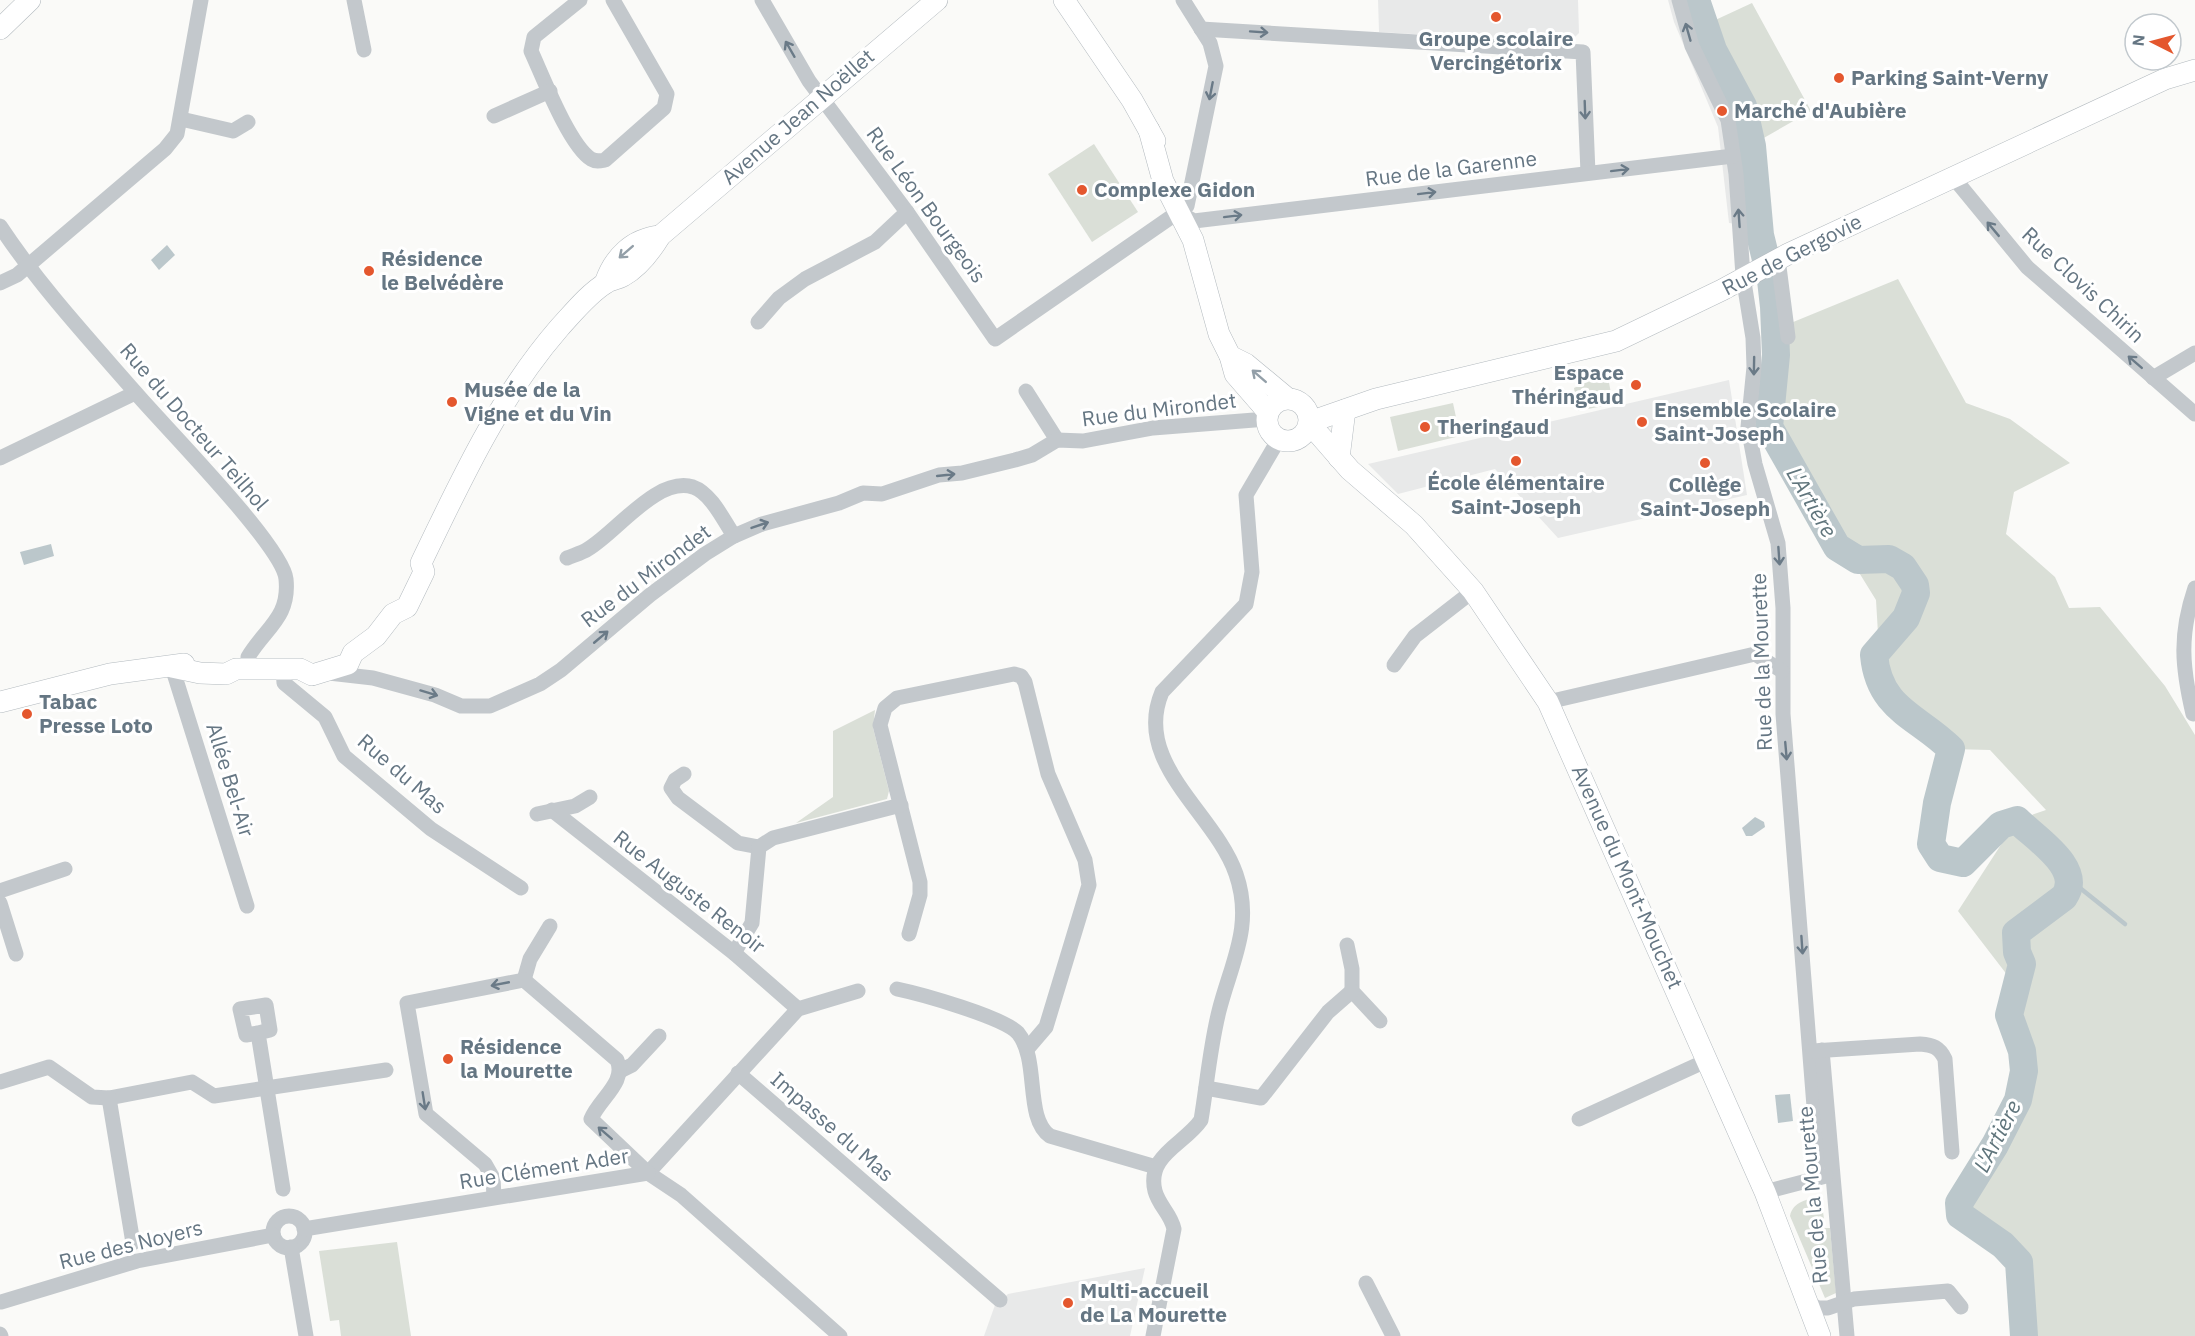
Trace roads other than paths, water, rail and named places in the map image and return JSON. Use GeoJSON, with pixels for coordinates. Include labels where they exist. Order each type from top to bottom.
{"type":"FeatureCollection","features":[{"type":"Feature","properties":{"kind":"main road"},"geometry":{"type":"LineString","coordinates":[[0,29],[30,0]]}},
{"type":"Feature","properties":{"kind":"main road","name":"Avenue Jean Noëllet"},"geometry":{"type":"LineString","coordinates":[[0,702],[110,674],[172,667],[200,673],[226,674],[243,669],[291,669],[312,675],[348,664],[353,653],[376,636],[393,614],[395,599],[412,566],[421,563],[505,399],[534,357],[568,318],[605,283],[624,275],[651,251],[660,236],[820,97],[937,0]]}},
{"type":"Feature","properties":{"kind":"main road"},"geometry":{"type":"LineString","coordinates":[[1064,0],[1149,130],[1163,181],[1188,220],[1219,334],[1230,356],[1235,374],[1268,416],[1270,431],[1298,421],[1276,402],[1268,416]]}},
{"type":"Feature","properties":{"kind":"main road","name":"Rue de Gergovie"},"geometry":{"type":"LineString","coordinates":[[1298,421],[1376,399],[1616,341],[1722,290],[1743,276],[1953,177],[2165,79],[2195,70]]}},
{"type":"Feature","properties":{"kind":"main road","name":"Avenue du Mont-Mouchet"},"geometry":{"type":"LineString","coordinates":[[1230,356],[1246,364],[1298,421],[1414,525],[1473,591],[1548,702],[1765,1192],[1820,1336]]}},
{"type":"Feature","properties":{"kind":"main road","name":"Rue de Gergovie"},"geometry":{"type":"LineString","coordinates":[[1298,421],[1345,410],[1376,399]]}},
{"type":"Feature","properties":{"kind":"main road"},"geometry":{"type":"LineString","coordinates":[[1345,410],[1345,464]]}},
{"type":"Feature","properties":{"kind":"main road","name":"Avenue Jean Noëllet"},"geometry":{"type":"LineString","coordinates":[[291,669],[344,650],[353,653]]}},
{"type":"Feature","properties":{"kind":"street"},"geometry":{"type":"LineString","coordinates":[[0,283],[17,275],[26,264],[165,149],[177,134],[201,0]]}},
{"type":"Feature","properties":{"kind":"street"},"geometry":{"type":"LineString","coordinates":[[354,0],[364,50]]}},
{"type":"Feature","properties":{"kind":"street"},"geometry":{"type":"LineString","coordinates":[[580,0],[534,37],[530,44],[531,51],[572,137],[590,159],[598,162],[605,160],[664,108],[667,94],[613,0]]}},
{"type":"Feature","properties":{"kind":"street","name":"Rue Léon Bourgeois"},"geometry":{"type":"LineString","coordinates":[[762,0],[820,97],[907,212],[995,339],[1188,220]]}},
{"type":"Feature","properties":{"kind":"street"},"geometry":{"type":"LineString","coordinates":[[1183,0],[1215,55],[1216,66],[1188,220]]}},
{"type":"Feature","properties":{"kind":"street","name":"Rue de la Mourette"},"geometry":{"type":"LineString","coordinates":[[1679,0],[1692,46],[1728,120],[1733,156],[1743,276],[1754,357],[1748,427],[1755,464],[1778,543],[1783,608],[1782,671],[1816,1051],[1818,1157],[1825,1176],[1846,1330]]}},
{"type":"Feature","properties":{"kind":"street"},"geometry":{"type":"LineString","coordinates":[[1201,29],[1583,52],[1588,173]]}},
{"type":"Feature","properties":{"kind":"street"},"geometry":{"type":"LineString","coordinates":[[494,116],[550,91]]}},
{"type":"Feature","properties":{"kind":"street"},"geometry":{"type":"LineString","coordinates":[[181,119],[233,131],[248,122]]}},
{"type":"Feature","properties":{"kind":"street","name":"Rue de la Garenne"},"geometry":{"type":"LineString","coordinates":[[1188,220],[1733,156]]}},
{"type":"Feature","properties":{"kind":"street","name":"Rue Clovis Chirin"},"geometry":{"type":"LineString","coordinates":[[1953,177],[2027,267],[2195,414]]}},
{"type":"Feature","properties":{"kind":"street"},"geometry":{"type":"LineString","coordinates":[[758,322],[779,298],[805,279],[875,242],[907,212]]}},
{"type":"Feature","properties":{"kind":"street","name":"Rue du Docteur Teilhol"},"geometry":{"type":"LineString","coordinates":[[0,226],[26,264],[135,393],[234,502],[276,557],[286,576],[285,602],[277,622],[248,657],[243,669]]}},
{"type":"Feature","properties":{"kind":"street"},"geometry":{"type":"LineString","coordinates":[[1770,263],[1788,338]]}},
{"type":"Feature","properties":{"kind":"street"},"geometry":{"type":"LineString","coordinates":[[2153,378],[2195,353]]}},
{"type":"Feature","properties":{"kind":"street","name":"Rue du Mirondet"},"geometry":{"type":"LineString","coordinates":[[1026,391],[1057,440]]}},
{"type":"Feature","properties":{"kind":"street"},"geometry":{"type":"LineString","coordinates":[[0,459],[135,393]]}},
{"type":"Feature","properties":{"kind":"street","name":"Rue du Mirondet"},"geometry":{"type":"LineString","coordinates":[[325,672],[373,678],[435,695],[461,706],[490,706],[503,702],[561,670],[705,554],[734,536],[762,524],[839,503],[863,493],[882,494],[939,475],[962,473],[1015,460],[1032,455],[1057,440],[1083,441],[1153,428],[1268,416]]}},
{"type":"Feature","properties":{"kind":"street"},"geometry":{"type":"LineString","coordinates":[[1153,1336],[1174,1229],[1168,1212],[1156,1193],[1154,1181],[1156,1167],[1170,1148],[1192,1133],[1200,1120],[1219,1011],[1236,962],[1245,913],[1236,874],[1224,848],[1184,795],[1164,757],[1154,730],[1155,707],[1162,692],[1246,604],[1252,572],[1246,495],[1298,421]]}},
{"type":"Feature","properties":{"kind":"street"},"geometry":{"type":"LineString","coordinates":[[567,558],[588,549],[657,493],[675,486],[694,488],[710,501],[734,536]]}},
{"type":"Feature","properties":{"kind":"street"},"geometry":{"type":"LineString","coordinates":[[2193,714],[2183,666],[2183,640],[2195,588]]}},
{"type":"Feature","properties":{"kind":"street"},"geometry":{"type":"LineString","coordinates":[[1394,665],[1415,636],[1473,591]]}},
{"type":"Feature","properties":{"kind":"street"},"geometry":{"type":"LineString","coordinates":[[353,653],[362,669],[373,678]]}},
{"type":"Feature","properties":{"kind":"street"},"geometry":{"type":"LineString","coordinates":[[1548,702],[1755,654],[1782,671]]}},
{"type":"Feature","properties":{"kind":"street","name":"Allée Bel-Air"},"geometry":{"type":"LineString","coordinates":[[172,667],[247,906]]}},
{"type":"Feature","properties":{"kind":"street","name":"Rue du Mas"},"geometry":{"type":"LineString","coordinates":[[291,669],[284,683],[325,717],[344,756],[431,829],[521,888]]}},
{"type":"Feature","properties":{"kind":"street"},"geometry":{"type":"LineString","coordinates":[[909,934],[920,895],[920,882],[880,725],[885,708],[897,698],[1014,674],[1021,676],[1025,682],[1048,774],[1085,860],[1089,885],[1046,1027],[1028,1048]]}},
{"type":"Feature","properties":{"kind":"street"},"geometry":{"type":"LineString","coordinates":[[684,774],[675,780],[671,788],[678,798],[738,843],[759,847],[774,838],[901,805]]}},
{"type":"Feature","properties":{"kind":"street","name":"Rue Auguste Renoir"},"geometry":{"type":"LineString","coordinates":[[590,797],[575,806],[544,812],[734,952],[798,1009]]}},
{"type":"Feature","properties":{"kind":"street"},"geometry":{"type":"LineString","coordinates":[[734,952],[752,923],[759,847]]}},
{"type":"Feature","properties":{"kind":"street"},"geometry":{"type":"LineString","coordinates":[[0,891],[65,869]]}},
{"type":"Feature","properties":{"kind":"street"},"geometry":{"type":"LineString","coordinates":[[0,903],[16,954]]}},
{"type":"Feature","properties":{"kind":"street"},"geometry":{"type":"LineString","coordinates":[[524,980],[530,959],[550,926]]}},
{"type":"Feature","properties":{"kind":"street"},"geometry":{"type":"LineString","coordinates":[[1347,945],[1352,969],[1352,991],[1380,1021]]}},
{"type":"Feature","properties":{"kind":"street"},"geometry":{"type":"LineString","coordinates":[[524,980],[617,1060],[622,1070]]}},
{"type":"Feature","properties":{"kind":"street"},"geometry":{"type":"LineString","coordinates":[[494,1197],[493,1178],[485,1164],[426,1114],[407,1003],[524,980]]}},
{"type":"Feature","properties":{"kind":"street"},"geometry":{"type":"LineString","coordinates":[[897,988],[996,1021],[1016,1031],[1028,1048],[1039,1123],[1050,1136],[1156,1167]]}},
{"type":"Feature","properties":{"kind":"street"},"geometry":{"type":"LineString","coordinates":[[738,1073],[798,1009],[858,991]]}},
{"type":"Feature","properties":{"kind":"street"},"geometry":{"type":"LineString","coordinates":[[1206,1088],[1261,1098],[1328,1012],[1352,991]]}},
{"type":"Feature","properties":{"kind":"street"},"geometry":{"type":"LineString","coordinates":[[252,1006],[240,1009],[246,1035],[258,1033],[283,1189]]}},
{"type":"Feature","properties":{"kind":"street"},"geometry":{"type":"LineString","coordinates":[[648,1173],[591,1119],[622,1070],[632,1065],[659,1036]]}},
{"type":"Feature","properties":{"kind":"street"},"geometry":{"type":"LineString","coordinates":[[1816,1051],[1920,1044],[1933,1045],[1940,1050],[1945,1059],[1952,1152]]}},
{"type":"Feature","properties":{"kind":"street"},"geometry":{"type":"LineString","coordinates":[[1579,1119],[1708,1060]]}},
{"type":"Feature","properties":{"kind":"street"},"geometry":{"type":"LineString","coordinates":[[0,1082],[49,1067],[92,1097],[109,1098],[192,1082],[214,1096],[386,1070]]}},
{"type":"Feature","properties":{"kind":"street","name":"Impasse du Mas"},"geometry":{"type":"LineString","coordinates":[[648,1173],[738,1073],[1000,1300]]}},
{"type":"Feature","properties":{"kind":"street"},"geometry":{"type":"LineString","coordinates":[[109,1098],[133,1243]]}},
{"type":"Feature","properties":{"kind":"street","name":"Rue Clément Ader"},"geometry":{"type":"LineString","coordinates":[[304,1229],[648,1173],[681,1195],[840,1336]]}},
{"type":"Feature","properties":{"kind":"street","name":"Rue de la Mourette"},"geometry":{"type":"LineString","coordinates":[[1765,1192],[1825,1176]]}},
{"type":"Feature","properties":{"kind":"street"},"geometry":{"type":"LineString","coordinates":[[284,1216],[297,1218],[304,1229],[302,1240],[291,1247],[279,1244],[273,1235],[274,1226],[284,1216]]}},
{"type":"Feature","properties":{"kind":"street","name":"Rue des Noyers"},"geometry":{"type":"LineString","coordinates":[[0,1304],[137,1261],[273,1235]]}},
{"type":"Feature","properties":{"kind":"street"},"geometry":{"type":"LineString","coordinates":[[291,1247],[306,1336]]}},
{"type":"Feature","properties":{"kind":"street"},"geometry":{"type":"LineString","coordinates":[[1366,1282],[1393,1336]]}},
{"type":"Feature","properties":{"kind":"street"},"geometry":{"type":"LineString","coordinates":[[1807,1302],[1818,1308],[1854,1299],[1948,1291],[1961,1307]]}},
{"type":"Feature","properties":{"kind":"waterway","name":"L'Artière"},"geometry":{"type":"LineString","coordinates":[[1696,0],[1713,50],[1743,106],[1752,146],[1760,235],[1771,280],[1774,307],[1776,355],[1769,427],[1837,547],[1858,560],[1889,559],[1903,567],[1915,585],[1916,593],[1906,618],[1874,655],[1877,673],[1892,700],[1951,749],[1937,803],[1931,844],[1940,858],[1963,863],[2001,825],[2017,820],[2055,855],[2068,875],[2069,886],[2064,897],[2016,933],[2017,952],[2022,964],[2009,1015],[2022,1051],[2024,1071],[2018,1100],[1995,1145],[1959,1203],[1960,1215],[2003,1245],[2019,1262],[2024,1336]]}},
{"type":"Feature","properties":{"kind":"waterway"},"geometry":{"type":"LineString","coordinates":[[2070,880],[2125,924]]}},
{"type":"Feature","properties":{"kind":"place","name":"Groupe scolaire Vercingétorix"},"geometry":{"type":"Point","coordinates":[1496,17]}},
{"type":"Feature","properties":{"kind":"place","name":"Parking Saint-Verny"},"geometry":{"type":"Point","coordinates":[1839,78]}},
{"type":"Feature","properties":{"kind":"place","name":"Marché d'Aubière"},"geometry":{"type":"Point","coordinates":[1722,111]}},
{"type":"Feature","properties":{"kind":"place","name":"Complexe Gidon"},"geometry":{"type":"Point","coordinates":[1082,190]}},
{"type":"Feature","properties":{"kind":"place","name":"Résidence le Belvédère"},"geometry":{"type":"Point","coordinates":[369,271]}},
{"type":"Feature","properties":{"kind":"place","name":"Espace Théringaud"},"geometry":{"type":"Point","coordinates":[1636,385]}},
{"type":"Feature","properties":{"kind":"place","name":"Musée de la Vigne et du Vin"},"geometry":{"type":"Point","coordinates":[452,402]}},
{"type":"Feature","properties":{"kind":"place","name":"Ensemble Scolaire Saint-Joseph"},"geometry":{"type":"Point","coordinates":[1642,422]}},
{"type":"Feature","properties":{"kind":"place","name":"Theringaud"},"geometry":{"type":"Point","coordinates":[1425,427]}},
{"type":"Feature","properties":{"kind":"place","name":"École élémentaire Saint-Joseph"},"geometry":{"type":"Point","coordinates":[1516,461]}},
{"type":"Feature","properties":{"kind":"place","name":"Collège Saint-Joseph"},"geometry":{"type":"Point","coordinates":[1705,463]}},
{"type":"Feature","properties":{"kind":"place","name":"Tabac Presse Loto"},"geometry":{"type":"Point","coordinates":[27,714]}},
{"type":"Feature","properties":{"kind":"place","name":"Résidence la Mourette"},"geometry":{"type":"Point","coordinates":[448,1059]}},
{"type":"Feature","properties":{"kind":"place","name":"Multi-accueil de La Mourette"},"geometry":{"type":"Point","coordinates":[1068,1303]}}]}
